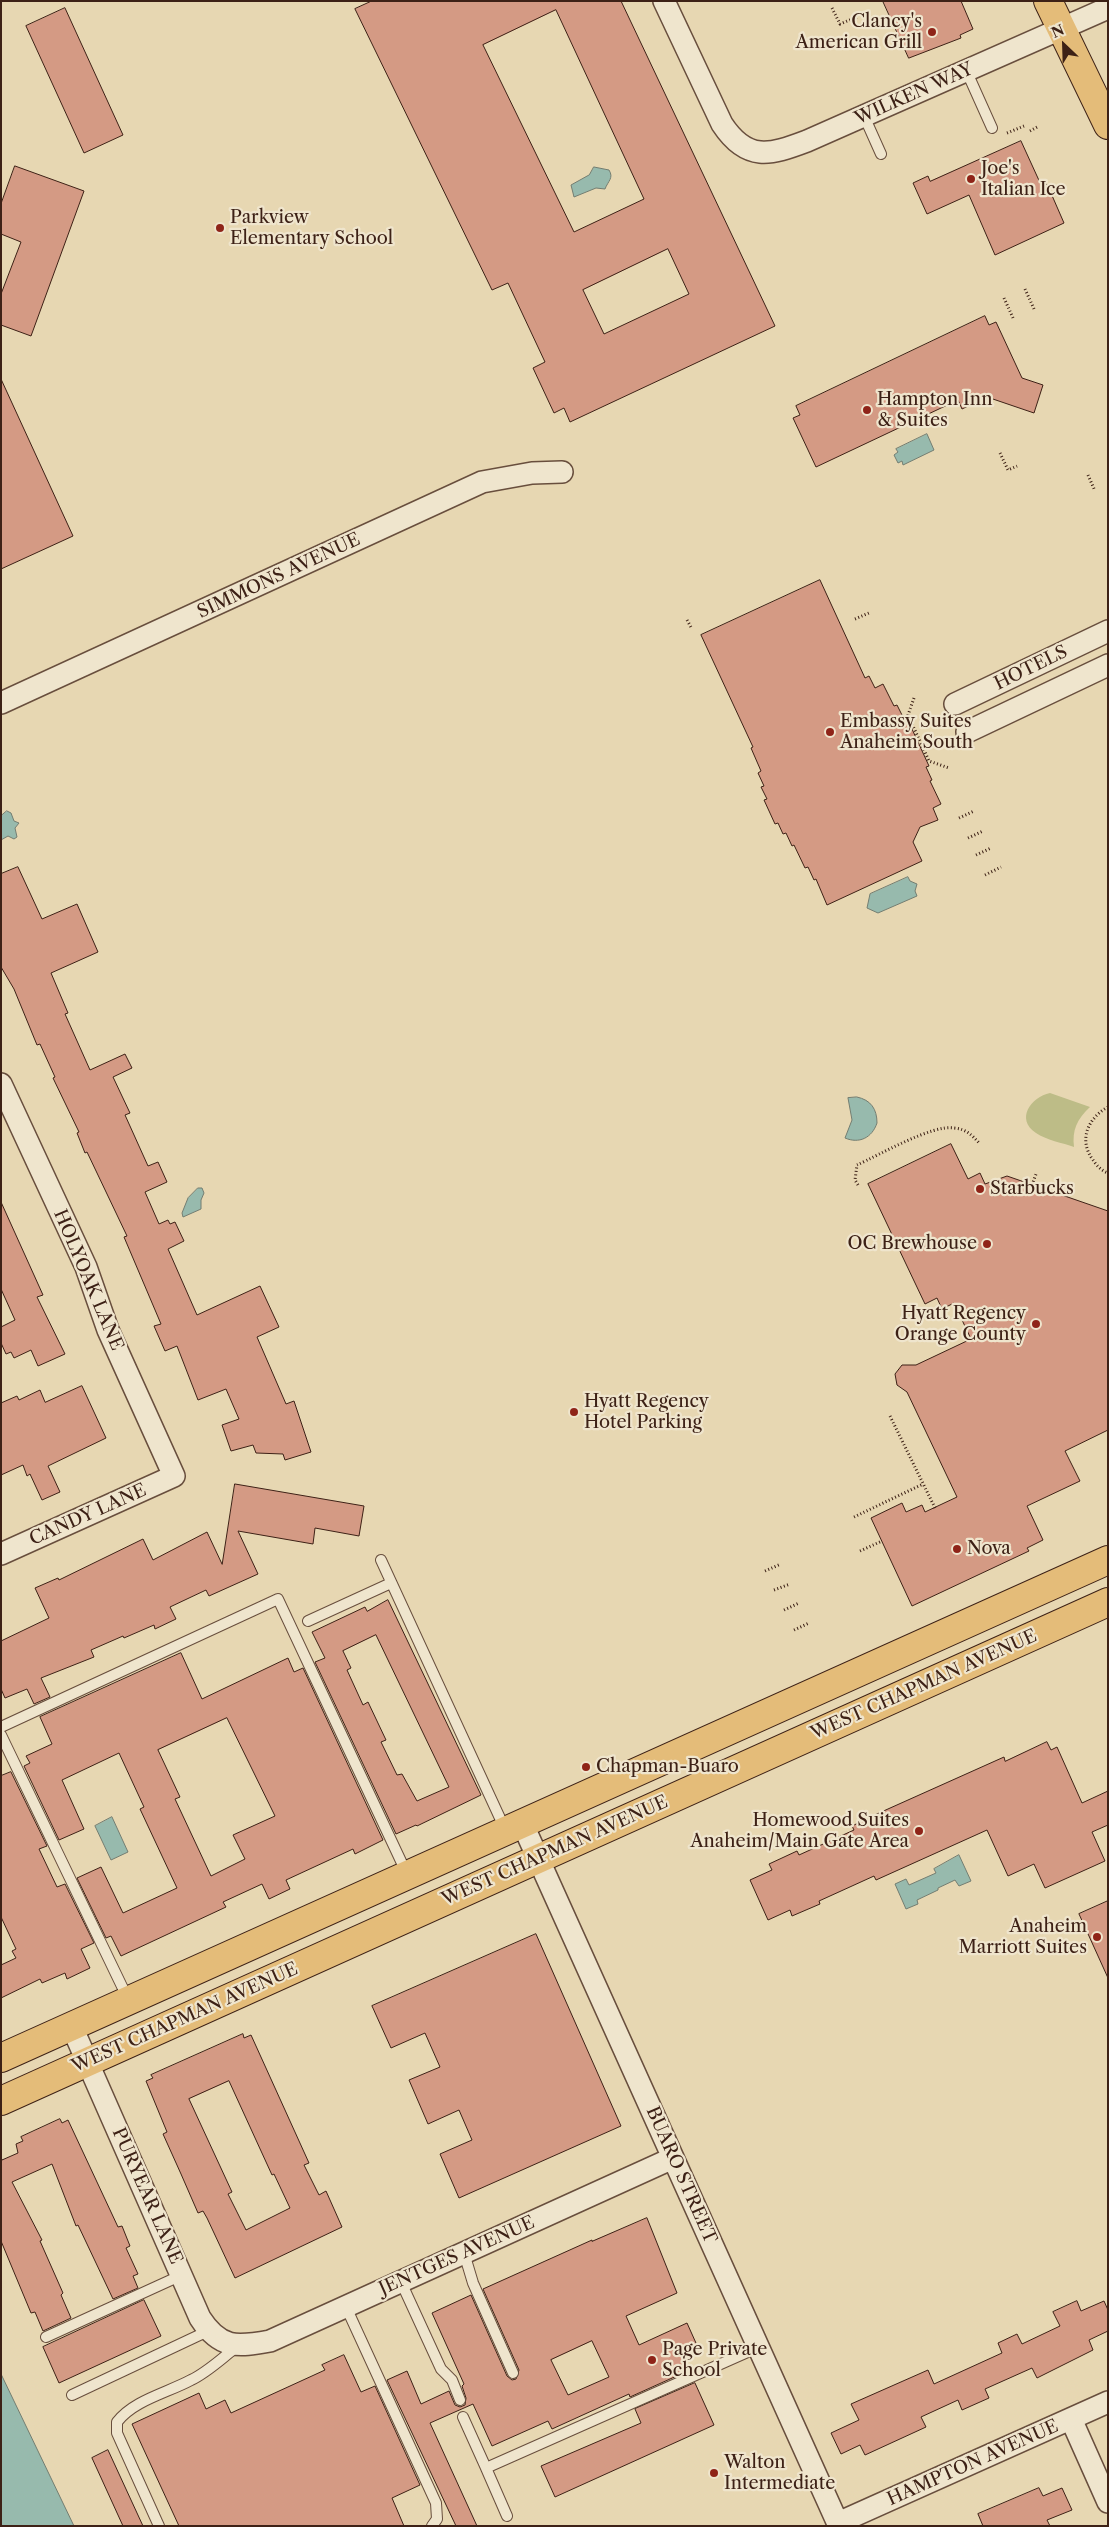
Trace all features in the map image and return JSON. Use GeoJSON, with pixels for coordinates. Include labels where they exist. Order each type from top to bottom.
{"type":"FeatureCollection","features":[{"type":"Feature","properties":{"kind":"main road"},"geometry":{"type":"LineString","coordinates":[[1048,1],[1108,125]]}},
{"type":"Feature","properties":{"kind":"main road","name":"WEST CHAPMAN AVENUE"},"geometry":{"type":"LineString","coordinates":[[1,2058],[1107,1562]]}},
{"type":"Feature","properties":{"kind":"main road","name":"WEST CHAPMAN AVENUE"},"geometry":{"type":"LineString","coordinates":[[1,2101],[1108,1602]]}},
{"type":"Feature","properties":{"kind":"street","name":"WILKEN WAY"},"geometry":{"type":"LineString","coordinates":[[664,1],[729,136],[742,147],[766,154],[807,141],[1108,8]]}},
{"type":"Feature","properties":{"kind":"street","name":"SIMMONS AVENUE"},"geometry":{"type":"LineString","coordinates":[[1,703],[482,482],[532,473],[562,472]]}},
{"type":"Feature","properties":{"kind":"street","name":"HOTELS"},"geometry":{"type":"LineString","coordinates":[[955,704],[1108,631]]}},
{"type":"Feature","properties":{"kind":"street","name":"HOTELS"},"geometry":{"type":"LineString","coordinates":[[967,732],[1108,665]]}},
{"type":"Feature","properties":{"kind":"street","name":"HOLYOAK LANE"},"geometry":{"type":"LineString","coordinates":[[1,1084],[86,1268],[108,1330],[174,1476]]}},
{"type":"Feature","properties":{"kind":"street","name":"CANDY LANE"},"geometry":{"type":"LineString","coordinates":[[1,1554],[174,1476]]}},
{"type":"Feature","properties":{"kind":"street","name":"BUARO STREET"},"geometry":{"type":"LineString","coordinates":[[515,1828],[538,1859],[838,2524]]}},
{"type":"Feature","properties":{"kind":"street","name":"PURYEAR LANE"},"geometry":{"type":"LineString","coordinates":[[72,2027],[200,2318],[208,2331]]}},
{"type":"Feature","properties":{"kind":"street","name":"JENTGES AVENUE"},"geometry":{"type":"LineString","coordinates":[[239,2345],[270,2341],[673,2158]]}},
{"type":"Feature","properties":{"kind":"street"},"geometry":{"type":"LineString","coordinates":[[208,2331],[220,2341],[239,2345]]}},
{"type":"Feature","properties":{"kind":"street","name":"HAMPTON AVENUE"},"geometry":{"type":"LineString","coordinates":[[838,2524],[1108,2402]]}},
{"type":"Feature","properties":{"kind":"street"},"geometry":{"type":"LineString","coordinates":[[1071,2419],[1108,2502]]}},
{"type":"Feature","properties":{"kind":"lane"},"geometry":{"type":"LineString","coordinates":[[966,70],[992,128]]}},
{"type":"Feature","properties":{"kind":"lane"},"geometry":{"type":"LineString","coordinates":[[864,116],[881,154]]}},
{"type":"Feature","properties":{"kind":"lane"},"geometry":{"type":"LineString","coordinates":[[381,1560],[515,1828]]}},
{"type":"Feature","properties":{"kind":"lane"},"geometry":{"type":"LineString","coordinates":[[308,1621],[391,1583]]}},
{"type":"Feature","properties":{"kind":"lane"},"geometry":{"type":"LineString","coordinates":[[1,1727],[278,1599],[408,1876]]}},
{"type":"Feature","properties":{"kind":"lane"},"geometry":{"type":"LineString","coordinates":[[1,1735],[129,2002]]}},
{"type":"Feature","properties":{"kind":"lane"},"geometry":{"type":"LineString","coordinates":[[464,2253],[473,2283],[514,2373]]}},
{"type":"Feature","properties":{"kind":"lane"},"geometry":{"type":"LineString","coordinates":[[46,2337],[182,2275]]}},
{"type":"Feature","properties":{"kind":"lane"},"geometry":{"type":"LineString","coordinates":[[401,2282],[441,2369],[452,2380],[460,2400]]}},
{"type":"Feature","properties":{"kind":"lane"},"geometry":{"type":"LineString","coordinates":[[346,2306],[436,2503],[437,2519],[432,2526]]}},
{"type":"Feature","properties":{"kind":"lane"},"geometry":{"type":"LineString","coordinates":[[72,2395],[208,2331]]}},
{"type":"Feature","properties":{"kind":"lane"},"geometry":{"type":"LineString","coordinates":[[159,2526],[117,2433],[117,2422],[124,2414],[136,2406],[193,2379],[239,2345]]}},
{"type":"Feature","properties":{"kind":"lane"},"geometry":{"type":"LineString","coordinates":[[486,2468],[759,2347]]}},
{"type":"Feature","properties":{"kind":"lane"},"geometry":{"type":"LineString","coordinates":[[463,2417],[507,2516]]}},
{"type":"Feature","properties":{"kind":"path"},"geometry":{"type":"LineString","coordinates":[[832,8],[840,24],[856,17]]}},
{"type":"Feature","properties":{"kind":"path"},"geometry":{"type":"LineString","coordinates":[[1007,133],[1024,126]]}},
{"type":"Feature","properties":{"kind":"path"},"geometry":{"type":"LineString","coordinates":[[1030,131],[1039,126]]}},
{"type":"Feature","properties":{"kind":"path"},"geometry":{"type":"LineString","coordinates":[[1025,289],[1034,309]]}},
{"type":"Feature","properties":{"kind":"path"},"geometry":{"type":"LineString","coordinates":[[1004,298],[1013,318]]}},
{"type":"Feature","properties":{"kind":"path"},"geometry":{"type":"LineString","coordinates":[[1000,453],[1008,470],[1017,466]]}},
{"type":"Feature","properties":{"kind":"path"},"geometry":{"type":"LineString","coordinates":[[1088,475],[1096,491]]}},
{"type":"Feature","properties":{"kind":"path"},"geometry":{"type":"LineString","coordinates":[[855,619],[869,613]]}},
{"type":"Feature","properties":{"kind":"path"},"geometry":{"type":"LineString","coordinates":[[687,620],[692,629]]}},
{"type":"Feature","properties":{"kind":"path"},"geometry":{"type":"LineString","coordinates":[[914,698],[908,716],[930,761],[949,768]]}},
{"type":"Feature","properties":{"kind":"path"},"geometry":{"type":"LineString","coordinates":[[959,818],[974,811]]}},
{"type":"Feature","properties":{"kind":"path"},"geometry":{"type":"LineString","coordinates":[[968,838],[983,831]]}},
{"type":"Feature","properties":{"kind":"path"},"geometry":{"type":"LineString","coordinates":[[976,855],[991,848]]}},
{"type":"Feature","properties":{"kind":"path"},"geometry":{"type":"LineString","coordinates":[[985,875],[1001,867]]}},
{"type":"Feature","properties":{"kind":"path"},"geometry":{"type":"LineString","coordinates":[[1108,1107],[1092,1118],[1086,1137],[1090,1156],[1108,1174]]}},
{"type":"Feature","properties":{"kind":"path"},"geometry":{"type":"LineString","coordinates":[[858,1185],[855,1180],[857,1165],[936,1129],[953,1127],[968,1132],[980,1144]]}},
{"type":"Feature","properties":{"kind":"path"},"geometry":{"type":"LineString","coordinates":[[1032,1184],[1036,1174]]}},
{"type":"Feature","properties":{"kind":"path"},"geometry":{"type":"LineString","coordinates":[[890,1416],[935,1508]]}},
{"type":"Feature","properties":{"kind":"path"},"geometry":{"type":"LineString","coordinates":[[854,1517],[923,1484]]}},
{"type":"Feature","properties":{"kind":"path"},"geometry":{"type":"LineString","coordinates":[[860,1551],[882,1540]]}},
{"type":"Feature","properties":{"kind":"path"},"geometry":{"type":"LineString","coordinates":[[765,1570],[781,1564]]}},
{"type":"Feature","properties":{"kind":"path"},"geometry":{"type":"LineString","coordinates":[[774,1590],[790,1584]]}},
{"type":"Feature","properties":{"kind":"path"},"geometry":{"type":"LineString","coordinates":[[784,1610],[799,1603]]}},
{"type":"Feature","properties":{"kind":"path"},"geometry":{"type":"LineString","coordinates":[[794,1630],[809,1623]]}},
{"type":"Feature","properties":{"kind":"shaded area"},"geometry":{"type":"Polygon","coordinates":[[[594,167],[609,170],[611,177],[605,189],[596,188],[574,197],[571,185],[589,175],[594,167]]]}},
{"type":"Feature","properties":{"kind":"shaded area"},"geometry":{"type":"Polygon","coordinates":[[[927,434],[934,450],[903,465],[902,461],[898,463],[894,455],[898,452],[896,449],[927,434]]]}},
{"type":"Feature","properties":{"kind":"shaded area"},"geometry":{"type":"Polygon","coordinates":[[[7,811],[11,813],[14,821],[19,823],[15,828],[17,837],[14,839],[8,836],[1,840],[1,816],[7,811]]]}},
{"type":"Feature","properties":{"kind":"shaded area"},"geometry":{"type":"Polygon","coordinates":[[[908,877],[910,881],[917,884],[915,891],[917,896],[878,913],[867,908],[870,894],[908,877]]]}},
{"type":"Feature","properties":{"kind":"shaded area"},"geometry":{"type":"Polygon","coordinates":[[[1050,1093],[1090,1107],[1076,1125],[1074,1147],[1036,1133],[1027,1121],[1026,1115],[1032,1104],[1043,1095],[1050,1093]]]}},
{"type":"Feature","properties":{"kind":"shaded area"},"geometry":{"type":"Polygon","coordinates":[[[857,1097],[866,1100],[872,1106],[876,1113],[877,1123],[872,1133],[868,1136],[860,1140],[850,1140],[845,1138],[852,1120],[848,1098],[857,1097]]]}},
{"type":"Feature","properties":{"kind":"shaded area"},"geometry":{"type":"Polygon","coordinates":[[[198,1188],[202,1188],[204,1193],[201,1200],[201,1209],[183,1217],[182,1213],[188,1198],[198,1188]]]}},
{"type":"Feature","properties":{"kind":"shaded area"},"geometry":{"type":"Polygon","coordinates":[[[112,1817],[128,1852],[111,1860],[95,1826],[112,1817]]]}},
{"type":"Feature","properties":{"kind":"shaded area"},"geometry":{"type":"Polygon","coordinates":[[[959,1855],[971,1881],[959,1886],[955,1880],[917,1900],[918,1904],[906,1909],[895,1884],[906,1879],[909,1885],[936,1873],[934,1869],[959,1855]]]}},
{"type":"Feature","properties":{"kind":"shaded area"},"geometry":{"type":"Polygon","coordinates":[[[1,2374],[74,2526],[1,2526],[1,2374]]]}},
{"type":"Feature","properties":{"kind":"building"},"geometry":{"type":"Polygon","coordinates":[[[372,1],[621,1],[775,326],[570,422],[564,408],[554,413],[533,368],[545,362],[508,283],[492,290],[355,9],[372,1]],[[556,10],[483,45],[574,232],[644,199],[556,10]],[[668,249],[583,290],[604,334],[689,294],[668,249]]]}},
{"type":"Feature","properties":{"kind":"building","name":"Clancy's American Grill"},"geometry":{"type":"Polygon","coordinates":[[[883,1],[961,1],[973,29],[960,35],[961,38],[909,58],[883,1]]]}},
{"type":"Feature","properties":{"kind":"building"},"geometry":{"type":"Polygon","coordinates":[[[65,8],[123,135],[84,153],[26,26],[65,8]]]}},
{"type":"Feature","properties":{"kind":"building"},"geometry":{"type":"Polygon","coordinates":[[[1021,141],[1042,187],[1047,184],[1064,223],[995,255],[969,195],[927,214],[913,183],[928,176],[930,181],[1021,141]]]}},
{"type":"Feature","properties":{"kind":"building"},"geometry":{"type":"Polygon","coordinates":[[[15,166],[84,191],[31,336],[1,325],[1,294],[21,242],[1,234],[1,204],[15,166]]]}},
{"type":"Feature","properties":{"kind":"building","name":"Hampton Inn & Suites"},"geometry":{"type":"Polygon","coordinates":[[[985,316],[989,325],[996,322],[1022,378],[1043,385],[1034,413],[987,397],[962,409],[958,400],[816,467],[793,418],[800,415],[796,406],[985,316]]]}},
{"type":"Feature","properties":{"kind":"building"},"geometry":{"type":"Polygon","coordinates":[[[1,379],[73,536],[1,569],[1,379]]]}},
{"type":"Feature","properties":{"kind":"building","name":"Embassy Suites Anaheim South"},"geometry":{"type":"Polygon","coordinates":[[[820,580],[865,678],[869,676],[875,688],[883,684],[894,706],[897,705],[903,717],[906,716],[929,766],[926,767],[932,780],[930,781],[941,804],[933,808],[938,820],[920,827],[913,842],[922,861],[827,905],[816,879],[814,880],[808,867],[805,868],[786,833],[783,834],[778,823],[775,824],[764,800],[767,799],[761,787],[764,786],[758,773],[761,771],[751,748],[753,747],[701,635],[820,580]]]}},
{"type":"Feature","properties":{"kind":"building"},"geometry":{"type":"Polygon","coordinates":[[[18,867],[42,919],[77,904],[98,952],[51,973],[68,1013],[65,1014],[90,1070],[125,1054],[132,1068],[113,1077],[130,1113],[125,1115],[148,1166],[158,1162],[167,1182],[145,1192],[159,1224],[168,1220],[170,1224],[175,1222],[184,1241],[168,1249],[197,1315],[260,1286],[279,1327],[257,1337],[286,1404],[294,1401],[311,1452],[285,1460],[283,1454],[256,1453],[253,1445],[231,1451],[222,1425],[239,1419],[226,1389],[198,1400],[177,1346],[165,1351],[154,1326],[161,1324],[124,1237],[127,1236],[87,1152],[85,1153],[77,1133],[79,1132],[53,1078],[55,1077],[40,1044],[37,1045],[14,989],[1,967],[1,874],[18,867]]]}},
{"type":"Feature","properties":{"kind":"building","name":"Hyatt Regency Orange County"},"geometry":{"type":"Polygon","coordinates":[[[951,1144],[968,1179],[980,1173],[985,1184],[1007,1176],[1108,1211],[1108,1430],[1065,1451],[1080,1481],[1027,1506],[1043,1540],[1027,1548],[1029,1551],[912,1606],[871,1518],[902,1503],[906,1512],[922,1505],[925,1512],[957,1497],[907,1392],[897,1385],[895,1374],[902,1365],[916,1365],[971,1339],[954,1303],[942,1309],[937,1298],[925,1304],[868,1184],[951,1144]]]}},
{"type":"Feature","properties":{"kind":"building"},"geometry":{"type":"Polygon","coordinates":[[[1,1202],[43,1295],[37,1297],[65,1354],[38,1366],[31,1350],[14,1358],[11,1352],[6,1354],[1,1343],[1,1327],[15,1320],[1,1289],[1,1202]]]}},
{"type":"Feature","properties":{"kind":"building"},"geometry":{"type":"Polygon","coordinates":[[[82,1386],[106,1438],[48,1466],[60,1492],[42,1500],[30,1474],[27,1476],[23,1465],[1,1475],[1,1403],[17,1396],[19,1400],[40,1390],[45,1402],[82,1386]]]}},
{"type":"Feature","properties":{"kind":"building"},"geometry":{"type":"Polygon","coordinates":[[[235,1484],[364,1506],[359,1536],[315,1528],[313,1544],[238,1531],[258,1574],[209,1596],[206,1590],[170,1607],[176,1619],[155,1629],[154,1625],[124,1638],[123,1636],[91,1650],[94,1657],[41,1678],[50,1697],[34,1704],[27,1689],[5,1698],[1,1689],[1,1641],[49,1618],[35,1588],[58,1578],[59,1580],[143,1539],[153,1560],[207,1532],[222,1564],[235,1484]]]}},
{"type":"Feature","properties":{"kind":"building"},"geometry":{"type":"Polygon","coordinates":[[[388,1600],[481,1795],[396,1834],[315,1662],[325,1658],[312,1632],[365,1607],[367,1611],[388,1600]],[[376,1635],[343,1651],[351,1668],[347,1670],[363,1705],[368,1702],[386,1740],[381,1742],[397,1775],[402,1774],[417,1801],[449,1787],[376,1635]]]}},
{"type":"Feature","properties":{"kind":"building"},"geometry":{"type":"Polygon","coordinates":[[[181,1653],[202,1699],[288,1658],[294,1672],[303,1668],[383,1840],[355,1854],[353,1849],[286,1880],[290,1889],[269,1899],[262,1884],[223,1902],[226,1907],[121,1956],[111,1936],[106,1938],[77,1878],[101,1867],[123,1913],[177,1888],[140,1809],[144,1807],[119,1753],[62,1780],[84,1829],[59,1840],[24,1766],[30,1763],[26,1756],[52,1744],[40,1717],[181,1653]],[[227,1718],[158,1750],[180,1797],[175,1799],[211,1876],[245,1859],[233,1835],[275,1816],[227,1718]]]}},
{"type":"Feature","properties":{"kind":"building","name":"Homewood Suites Anaheim/Main Gate Area"},"geometry":{"type":"Polygon","coordinates":[[[1047,1742],[1051,1750],[1057,1747],[1082,1803],[1108,1791],[1108,1825],[1092,1832],[1105,1861],[1045,1888],[1034,1864],[1008,1876],[987,1830],[876,1880],[874,1876],[819,1901],[820,1904],[792,1916],[790,1910],[768,1920],[750,1880],[772,1870],[769,1864],[797,1851],[799,1855],[854,1830],[852,1826],[879,1813],[1004,1757],[1005,1761],[1047,1742]]]}},
{"type":"Feature","properties":{"kind":"building"},"geometry":{"type":"Polygon","coordinates":[[[11,1772],[47,1846],[39,1849],[57,1887],[65,1884],[94,1943],[81,1949],[90,1968],[67,1979],[65,1973],[42,1983],[40,1979],[1,1998],[1,1965],[16,1958],[12,1951],[16,1949],[1,1917],[1,1776],[11,1772]]]}},
{"type":"Feature","properties":{"kind":"building","name":"Anaheim Marriott Suites"},"geometry":{"type":"Polygon","coordinates":[[[1108,1901],[1108,1978],[1079,1914],[1108,1901]]]}},
{"type":"Feature","properties":{"kind":"building"},"geometry":{"type":"Polygon","coordinates":[[[536,1934],[621,2126],[459,2198],[440,2154],[472,2140],[459,2110],[428,2124],[409,2080],[440,2067],[425,2033],[391,2048],[372,2006],[536,1934]]]}},
{"type":"Feature","properties":{"kind":"building"},"geometry":{"type":"Polygon","coordinates":[[[243,2034],[244,2038],[251,2035],[309,2163],[304,2165],[319,2195],[326,2191],[342,2227],[235,2278],[207,2218],[203,2211],[198,2213],[163,2134],[167,2132],[146,2081],[153,2078],[151,2075],[243,2034]],[[229,2081],[189,2099],[232,2192],[228,2194],[246,2230],[290,2208],[274,2174],[272,2175],[229,2081]]]}},
{"type":"Feature","properties":{"kind":"building"},"geometry":{"type":"Polygon","coordinates":[[[60,2119],[62,2123],[68,2120],[118,2227],[122,2226],[130,2246],[126,2248],[138,2274],[133,2276],[138,2288],[113,2299],[78,2225],[76,2226],[52,2164],[12,2182],[42,2240],[40,2241],[63,2293],[61,2295],[71,2318],[43,2331],[35,2312],[31,2313],[1,2241],[1,2157],[2,2160],[18,2153],[16,2144],[23,2141],[21,2137],[60,2119]]]}},
{"type":"Feature","properties":{"kind":"building"},"geometry":{"type":"Polygon","coordinates":[[[647,2218],[677,2293],[626,2316],[639,2345],[687,2323],[700,2352],[685,2359],[690,2370],[630,2397],[629,2394],[552,2429],[548,2421],[492,2446],[473,2404],[430,2423],[477,2526],[456,2526],[387,2380],[407,2371],[421,2404],[449,2391],[455,2405],[460,2407],[465,2405],[466,2398],[462,2386],[464,2384],[432,2313],[471,2295],[507,2376],[512,2380],[516,2379],[519,2370],[483,2289],[647,2218]],[[592,2341],[551,2360],[568,2395],[609,2377],[592,2341]]]}},
{"type":"Feature","properties":{"kind":"building"},"geometry":{"type":"Polygon","coordinates":[[[144,2300],[161,2336],[59,2383],[43,2347],[144,2300]]]}},
{"type":"Feature","properties":{"kind":"building"},"geometry":{"type":"Polygon","coordinates":[[[1077,2301],[1081,2311],[1104,2301],[1108,2310],[1108,2331],[1089,2340],[1093,2350],[1037,2378],[1032,2368],[985,2389],[989,2398],[962,2410],[958,2400],[921,2417],[926,2427],[865,2455],[860,2445],[841,2454],[831,2433],[859,2420],[851,2404],[928,2370],[934,2384],[1002,2353],[998,2343],[1017,2334],[1022,2344],[1060,2326],[1053,2312],[1077,2301]]]}},
{"type":"Feature","properties":{"kind":"building"},"geometry":{"type":"Polygon","coordinates":[[[344,2355],[361,2392],[375,2386],[420,2485],[392,2498],[404,2526],[179,2526],[132,2424],[199,2393],[206,2409],[225,2400],[231,2413],[325,2370],[322,2365],[344,2355]]]}},
{"type":"Feature","properties":{"kind":"building"},"geometry":{"type":"Polygon","coordinates":[[[695,2383],[714,2425],[555,2497],[541,2466],[641,2423],[635,2409],[695,2383]]]}},
{"type":"Feature","properties":{"kind":"building"},"geometry":{"type":"Polygon","coordinates":[[[108,2450],[143,2526],[123,2526],[92,2458],[108,2450]]]}},
{"type":"Feature","properties":{"kind":"building"},"geometry":{"type":"Polygon","coordinates":[[[1039,2488],[1043,2496],[1062,2488],[1072,2510],[1047,2520],[1050,2526],[983,2526],[978,2514],[1039,2488]]]}},
{"type":"Feature","properties":{"kind":"place","name":"Clancy's American Grill"},"geometry":{"type":"Point","coordinates":[932,32]}},
{"type":"Feature","properties":{"kind":"place","name":"Joe's Italian Ice"},"geometry":{"type":"Point","coordinates":[971,179]}},
{"type":"Feature","properties":{"kind":"place","name":"Parkview Elementary School"},"geometry":{"type":"Point","coordinates":[220,228]}},
{"type":"Feature","properties":{"kind":"place","name":"Hampton Inn & Suites"},"geometry":{"type":"Point","coordinates":[867,410]}},
{"type":"Feature","properties":{"kind":"place","name":"Embassy Suites Anaheim South"},"geometry":{"type":"Point","coordinates":[830,732]}},
{"type":"Feature","properties":{"kind":"place","name":"Starbucks"},"geometry":{"type":"Point","coordinates":[980,1189]}},
{"type":"Feature","properties":{"kind":"place","name":"OC Brewhouse"},"geometry":{"type":"Point","coordinates":[987,1244]}},
{"type":"Feature","properties":{"kind":"place","name":"Hyatt Regency Orange County"},"geometry":{"type":"Point","coordinates":[1036,1324]}},
{"type":"Feature","properties":{"kind":"place","name":"Hyatt Regency Hotel Parking"},"geometry":{"type":"Point","coordinates":[574,1412]}},
{"type":"Feature","properties":{"kind":"place","name":"Nova"},"geometry":{"type":"Point","coordinates":[957,1549]}},
{"type":"Feature","properties":{"kind":"place","name":"Chapman-Buaro"},"geometry":{"type":"Point","coordinates":[586,1767]}},
{"type":"Feature","properties":{"kind":"place","name":"Homewood Suites Anaheim/Main Gate Area"},"geometry":{"type":"Point","coordinates":[919,1831]}},
{"type":"Feature","properties":{"kind":"place","name":"Anaheim Marriott Suites"},"geometry":{"type":"Point","coordinates":[1097,1937]}},
{"type":"Feature","properties":{"kind":"place","name":"Page Private School"},"geometry":{"type":"Point","coordinates":[652,2360]}},
{"type":"Feature","properties":{"kind":"place","name":"Walton Intermediate"},"geometry":{"type":"Point","coordinates":[714,2473]}}]}
